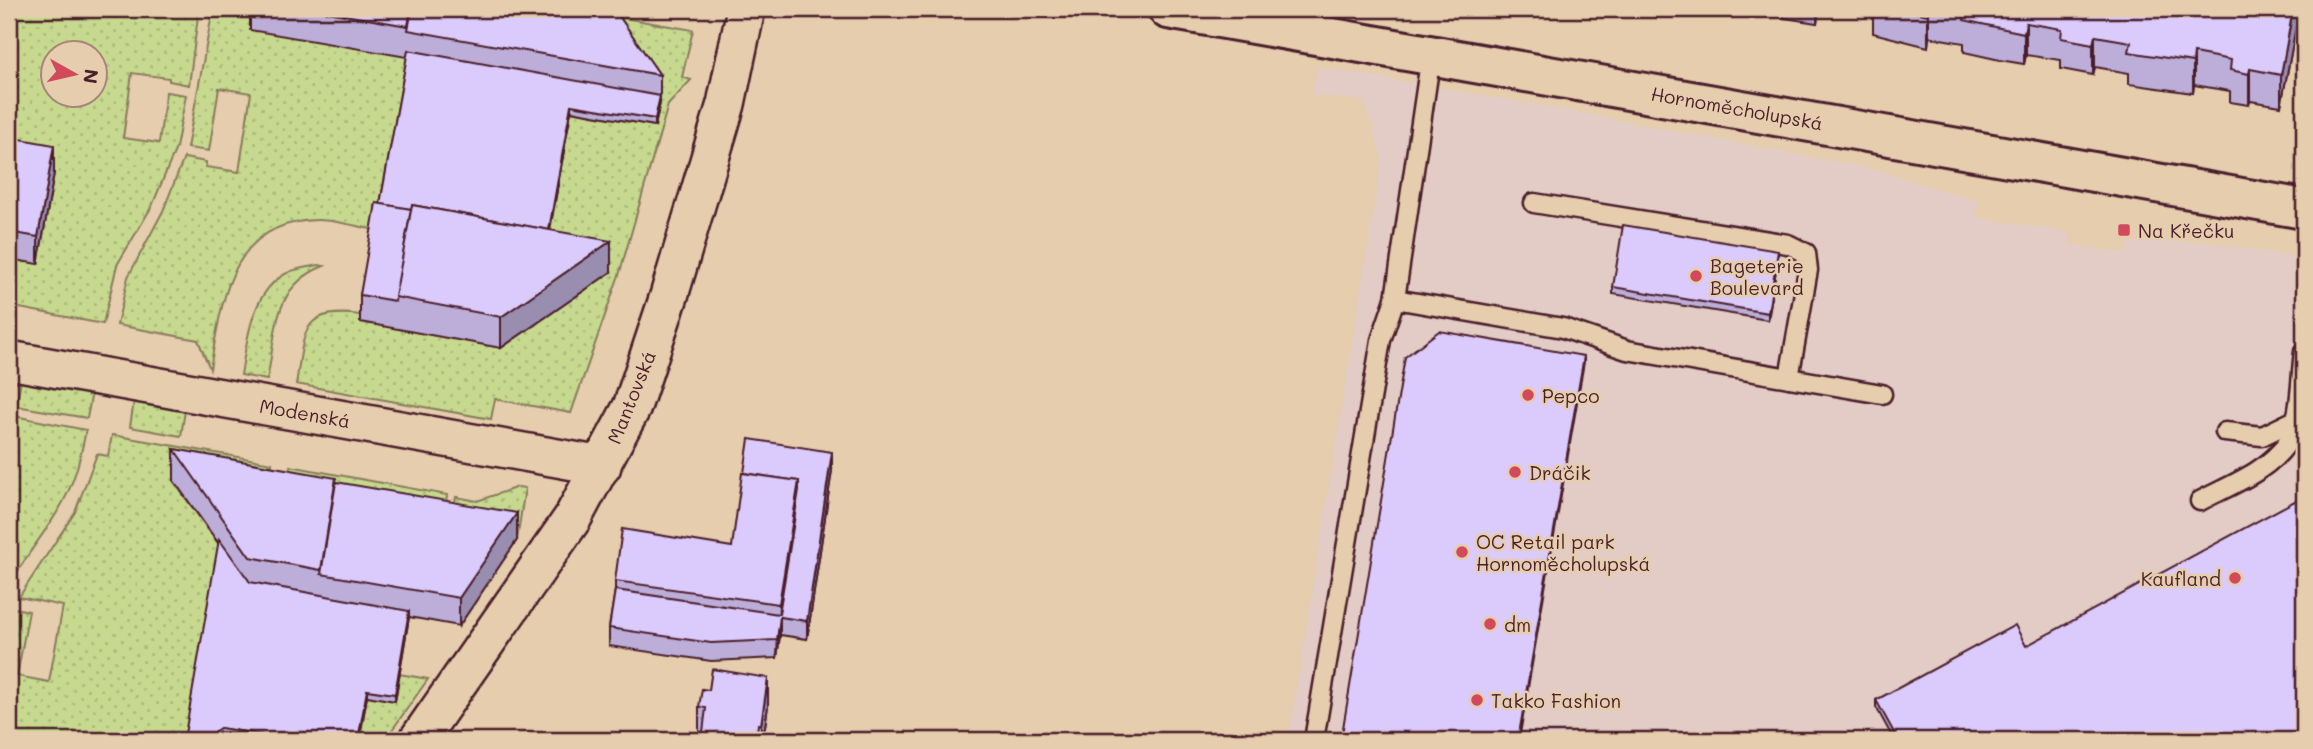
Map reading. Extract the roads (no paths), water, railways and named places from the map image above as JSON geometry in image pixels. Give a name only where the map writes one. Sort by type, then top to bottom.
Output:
[{"type":"street","name":"Mantovská","points":[[418,740],[572,519],[632,407],[669,296],[726,104],[746,9]]},
{"type":"street","name":"Hornoměcholupská","points":[[1168,9],[2304,209]]},
{"type":"street","name":"Modenská","points":[[9,360],[602,466]]},
{"type":"lane","points":[[1314,740],[1381,340],[1395,299],[1431,55]]},
{"type":"lane","points":[[1534,203],[1788,244],[1806,253],[1808,270],[1789,378]]},
{"type":"lane","points":[[1395,299],[1563,328],[1628,350],[1882,394]]},
{"type":"lane","points":[[2200,501],[2278,454],[2288,442],[2300,421],[2304,352]]},
{"type":"lane","points":[[2225,432],[2262,436],[2300,421]]},
{"type":"place","name":"Na Křečku","points":[[2124,230]]},
{"type":"place","name":"Bageterie Boulevard","points":[[1696,276]]},
{"type":"place","name":"Pepco","points":[[1528,395]]},
{"type":"place","name":"Dráčik","points":[[1515,472]]},
{"type":"place","name":"OC Retail park Hornoměcholupská","points":[[1462,552]]},
{"type":"place","name":"Kaufland","points":[[2235,578]]},
{"type":"place","name":"dm","points":[[1490,624]]},
{"type":"place","name":"Takko Fashion","points":[[1477,700]]}]
